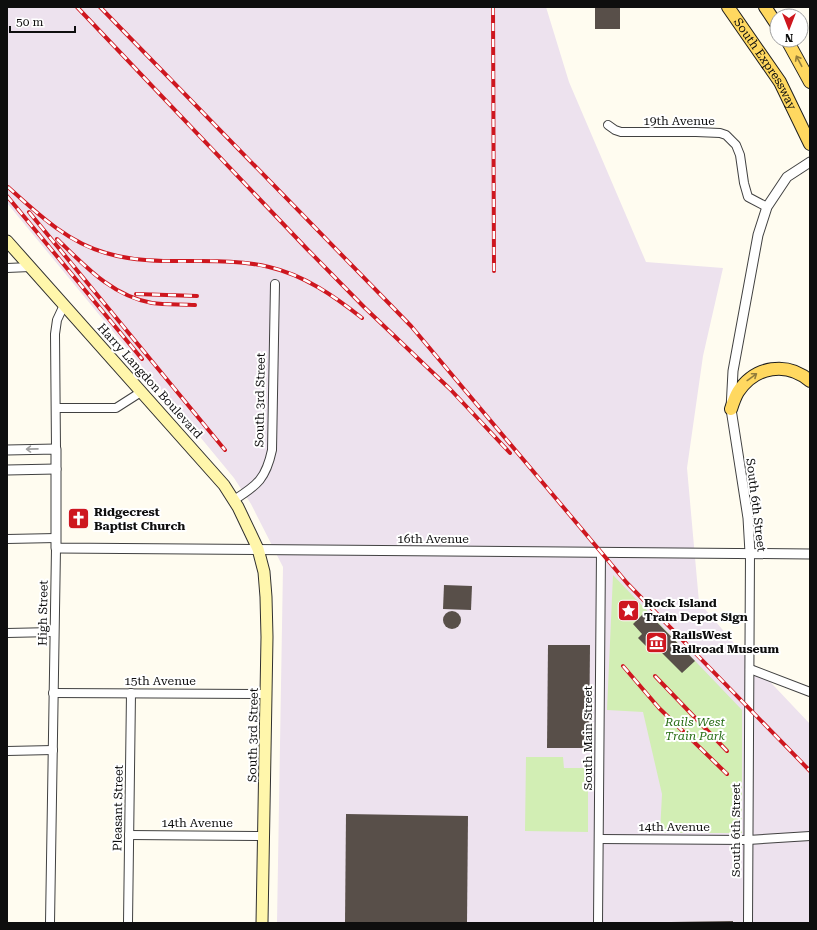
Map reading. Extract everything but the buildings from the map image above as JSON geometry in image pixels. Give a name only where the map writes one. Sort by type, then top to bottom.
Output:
[{"type":"main road","name":"South Expressway","points":[[728,7],[780,82],[810,144]]},
{"type":"main road","points":[[791,48],[810,82]]},
{"type":"main road","name":"Harry Langdon Boulevard","points":[[7,241],[202,459],[234,500],[258,549]]},
{"type":"main road","points":[[731,409],[738,393],[746,382],[764,370],[778,368],[788,369],[799,373],[810,381]]},
{"type":"main road","name":"South 3rd Street","points":[[258,549],[264,572],[266,597],[262,923]]},
{"type":"street","name":"19th Avenue","points":[[608,125],[621,132],[696,132],[720,133],[726,135],[736,145],[740,155],[746,192],[753,200],[767,206]]},
{"type":"street","name":"South 6th Street","points":[[748,923],[750,552],[748,518],[731,409],[732,383],[735,358],[758,235],[767,206],[787,177],[810,162]]},
{"type":"street","points":[[7,268],[30,267]]},
{"type":"street","name":"South 3rd Street","points":[[234,500],[251,490],[263,478],[272,450],[275,284]]},
{"type":"street","name":"High Street","points":[[50,923],[56,543],[55,334],[57,320],[64,305]]},
{"type":"street","points":[[56,408],[116,408],[141,392]]},
{"type":"street","points":[[7,450],[56,449]]},
{"type":"street","points":[[7,470],[56,469]]},
{"type":"street","name":"16th Avenue","points":[[7,538],[56,543],[258,549],[750,552],[810,554]]},
{"type":"street","name":"South Main Street","points":[[598,923],[601,552]]},
{"type":"street","points":[[7,632],[54,632]]},
{"type":"street","points":[[750,669],[810,692]]},
{"type":"street","name":"15th Avenue","points":[[53,693],[266,694]]},
{"type":"street","name":"Pleasant Street","points":[[128,923],[132,693]]},
{"type":"street","points":[[7,751],[53,750]]},
{"type":"street","name":"14th Avenue","points":[[129,835],[264,836]]},
{"type":"street","name":"14th Avenue","points":[[599,839],[748,840],[810,836]]},
{"type":"shaded area","points":[[7,7],[546,7],[569,82],[646,262],[723,268],[703,356],[687,468],[699,602],[739,649],[810,724],[810,923],[277,923],[283,567],[251,504],[234,478],[7,203]]},
{"type":"green space","name":"Rails West Train Park","points":[[613,575],[742,710],[742,833],[660,833],[662,794],[643,712],[607,710]]},
{"type":"green space","points":[[526,757],[563,757],[564,768],[588,768],[588,832],[525,831]]},
{"type":"railway","points":[[77,7],[307,249],[365,308],[450,389],[510,453]]},
{"type":"railway","points":[[100,7],[411,326],[627,583],[810,771]]},
{"type":"railway","points":[[493,7],[494,271]]},
{"type":"railway","points":[[8,187],[54,226],[78,242],[92,248],[126,258],[167,261],[249,263],[269,267],[294,275],[318,287],[362,318]]},
{"type":"railway","points":[[7,196],[142,359]]},
{"type":"railway","points":[[29,212],[225,450]]},
{"type":"railway","points":[[57,239],[89,269],[112,287],[124,294],[152,303],[195,305]]},
{"type":"railway","points":[[136,294],[197,296]]},
{"type":"railway","points":[[623,666],[659,708],[727,774]]},
{"type":"railway","points":[[655,676],[727,751]]},
{"type":"place","name":"Ridgecrest Baptist Church","points":[[78,519]]},
{"type":"place","name":"Rock Island Train Depot Sign","points":[[629,610]]},
{"type":"place","name":"RailsWest Railroad Museum","points":[[657,642]]}]
